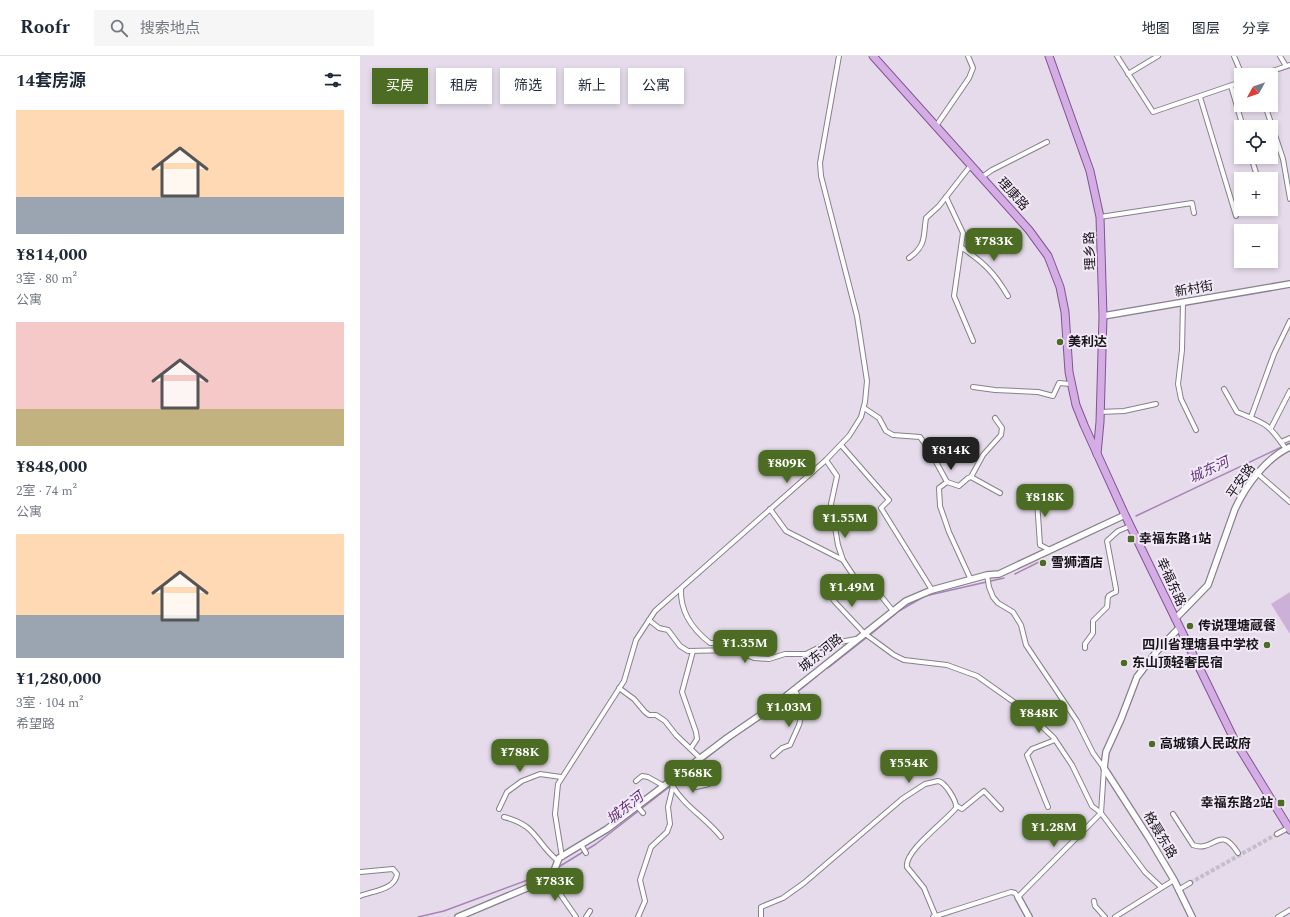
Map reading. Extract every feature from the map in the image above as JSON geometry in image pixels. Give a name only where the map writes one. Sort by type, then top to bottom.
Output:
[{"type":"main road","name":"理康路","points":[[873,56],[1037,240],[1054,270],[1065,312],[1068,365],[1071,384],[1076,405],[1084,425]]},
{"type":"main road","name":"理乡路","points":[[1049,56],[1090,170],[1100,217],[1103,316],[1100,422],[1097,454]]},
{"type":"main road","points":[[1084,425],[1096,426],[1100,422]]},
{"type":"main road","name":"幸福东路","points":[[1084,425],[1125,515],[1234,739],[1289,829]]},
{"type":"street","points":[[458,917],[552,876],[560,859],[555,814],[557,789],[561,777],[620,688],[627,672],[636,640],[655,611],[826,460],[853,431],[864,408],[867,381],[857,316],[821,176],[820,163],[839,56]]},
{"type":"street","points":[[936,126],[969,78],[973,68],[968,56]]},
{"type":"street","points":[[1117,56],[1153,112],[1234,85]]},
{"type":"street","points":[[1128,74],[1158,56]]},
{"type":"street","points":[[1234,56],[1239,68]]},
{"type":"street","points":[[1278,69],[1288,65],[1280,56]]},
{"type":"street","points":[[1231,86],[1241,120]]},
{"type":"street","points":[[1200,97],[1234,209]]},
{"type":"street","points":[[1267,112],[1283,160],[1290,199]]},
{"type":"street","points":[[982,177],[992,170],[1047,142]]},
{"type":"street","points":[[909,258],[916,252],[925,238],[926,218],[939,206],[971,165]]},
{"type":"street","points":[[946,197],[963,233],[961,256],[954,296],[974,341]]},
{"type":"street","points":[[1100,217],[1192,203],[1194,213]]},
{"type":"street","points":[[961,247],[992,270],[1008,296]]},
{"type":"street","name":"新村街","points":[[1103,316],[1290,284]]},
{"type":"street","points":[[1183,302],[1182,350],[1178,384],[1181,398],[1196,430]]},
{"type":"street","points":[[1251,417],[1274,354],[1290,321]]},
{"type":"street","points":[[973,387],[995,390],[1038,392],[1053,396],[1059,382],[1071,384]]},
{"type":"street","points":[[1224,389],[1237,412],[1251,417],[1271,428],[1285,446],[1290,438]]},
{"type":"street","points":[[1271,428],[1290,391]]},
{"type":"street","points":[[1100,412],[1124,411],[1156,404]]},
{"type":"street","points":[[864,408],[879,418],[886,431],[893,435],[920,437],[930,451],[947,482],[959,486],[971,477],[983,455],[1002,433],[1002,428],[995,418]]},
{"type":"street","points":[[841,445],[889,500],[881,508],[932,590]]},
{"type":"street","name":"平安路","points":[[1175,619],[1208,585],[1235,509],[1241,497],[1258,474],[1285,446]]},
{"type":"street","points":[[826,460],[837,476],[831,504],[838,545],[843,560],[858,581],[877,590],[893,610]]},
{"type":"street","points":[[1258,474],[1290,502]]},
{"type":"street","points":[[971,477],[1000,493]]},
{"type":"street","points":[[947,482],[939,488],[940,506],[958,554],[966,567],[971,580]]},
{"type":"street","points":[[1035,491],[1040,545],[1050,550]]},
{"type":"street","points":[[770,509],[786,532],[843,560]]},
{"type":"street","name":"城东河路","points":[[560,859],[584,849],[637,806],[664,786],[672,783],[687,772],[700,758],[794,689],[856,639],[866,634],[893,610],[915,596],[932,590],[999,574],[1125,515]]},
{"type":"street","points":[[1085,648],[1085,644],[1093,633],[1093,621],[1107,607],[1106,599],[1109,595],[1116,592],[1107,542],[1118,531],[1131,526]]},
{"type":"street","points":[[988,576],[988,583],[996,600],[1013,612],[1021,625],[1026,645],[1046,677],[1064,701],[1089,743],[1093,753],[1104,768]]},
{"type":"street","points":[[681,589],[681,603],[694,627],[710,643],[733,644],[734,650]]},
{"type":"street","points":[[828,592],[834,602],[866,634],[904,660],[947,665],[976,676],[1025,710],[1055,740],[1072,765],[1092,806],[1101,813],[1145,872],[1161,887]]},
{"type":"street","points":[[650,620],[659,628],[668,630],[680,646],[688,651],[734,650],[754,658],[769,659],[785,654],[806,654],[824,645],[856,639]]},
{"type":"street","points":[[1018,897],[1101,813],[1106,752],[1121,719],[1137,677],[1157,651],[1179,628]]},
{"type":"street","points":[[691,748],[697,739],[696,732],[682,692],[693,651]]},
{"type":"street","points":[[620,688],[634,699],[649,715],[656,715],[665,721],[676,735],[700,758]]},
{"type":"street","points":[[773,756],[782,748],[790,745],[799,725],[804,706],[794,689]]},
{"type":"street","points":[[1048,807],[1027,755],[1032,749],[1055,740]]},
{"type":"street","name":"格聂东路","points":[[1104,768],[1137,818],[1174,880],[1192,917]]},
{"type":"street","points":[[687,772],[696,787],[709,784]]},
{"type":"street","points":[[499,809],[507,792],[522,781],[540,774],[561,777]]},
{"type":"street","points":[[636,781],[642,776],[648,777],[664,786]]},
{"type":"street","points":[[761,917],[761,907],[774,903],[790,893],[880,816],[925,784],[934,781],[942,782],[957,806],[962,809],[984,791],[1001,809]]},
{"type":"street","points":[[672,783],[720,837]]},
{"type":"street","points":[[638,917],[645,901],[640,880],[651,847],[667,832],[670,824],[668,807],[672,783]]},
{"type":"street","points":[[637,806],[643,813]]},
{"type":"street","points":[[957,806],[925,838],[906,861],[907,867],[924,888],[935,917],[1011,892],[1015,893],[1018,897],[1029,917]]},
{"type":"street","points":[[1173,814],[1193,845],[1201,846],[1226,839],[1231,841],[1238,852]]},
{"type":"street","points":[[504,817],[526,826],[535,833],[543,846],[560,859]]},
{"type":"street","points":[[1277,834],[1289,829]]},
{"type":"street","points":[[360,872],[393,868],[397,874],[394,883],[389,886],[360,896]]},
{"type":"street","points":[[549,878],[576,917]]},
{"type":"street","points":[[1115,917],[1174,880]]},
{"type":"street","points":[[1178,890],[1190,883]]},
{"type":"street","points":[[1094,901],[1095,906],[1105,917]]},
{"type":"street","points":[[1278,917],[1290,910]]},
{"type":"street","points":[[586,917],[590,911]]},
{"type":"shaded area","points":[[1290,592],[1290,634],[1271,604]]},
{"type":"waterway","name":"城东河","points":[[1136,516],[1290,443]]},
{"type":"waterway","name":"城东河","points":[[1015,574],[1043,560]]},
{"type":"waterway","name":"城东河","points":[[870,635],[899,611],[925,596],[1004,578]]},
{"type":"waterway","name":"城东河","points":[[828,668],[866,638]]},
{"type":"waterway","name":"城东河","points":[[744,730],[785,702],[817,676]]},
{"type":"waterway","name":"城东河","points":[[557,868],[596,844],[732,738]]},
{"type":"waterway","name":"城东河","points":[[418,917],[444,911],[552,871]]},
{"type":"tunnel","points":[[1190,883],[1277,834]]},
{"type":"place","name":"美利达","points":[[1060,342]]},
{"type":"place","name":"幸福东路1站","points":[[1131,539]]},
{"type":"place","name":"雪狮酒店","points":[[1043,563]]},
{"type":"place","name":"传说理塘蔵餐","points":[[1190,626]]},
{"type":"place","name":"四川省理塘县中学校","points":[[1267,645]]},
{"type":"place","name":"东山顶轻奢民宿","points":[[1124,663]]},
{"type":"place","name":"高城镇人民政府","points":[[1152,744]]},
{"type":"place","name":"幸福东路2站","points":[[1281,803]]}]
